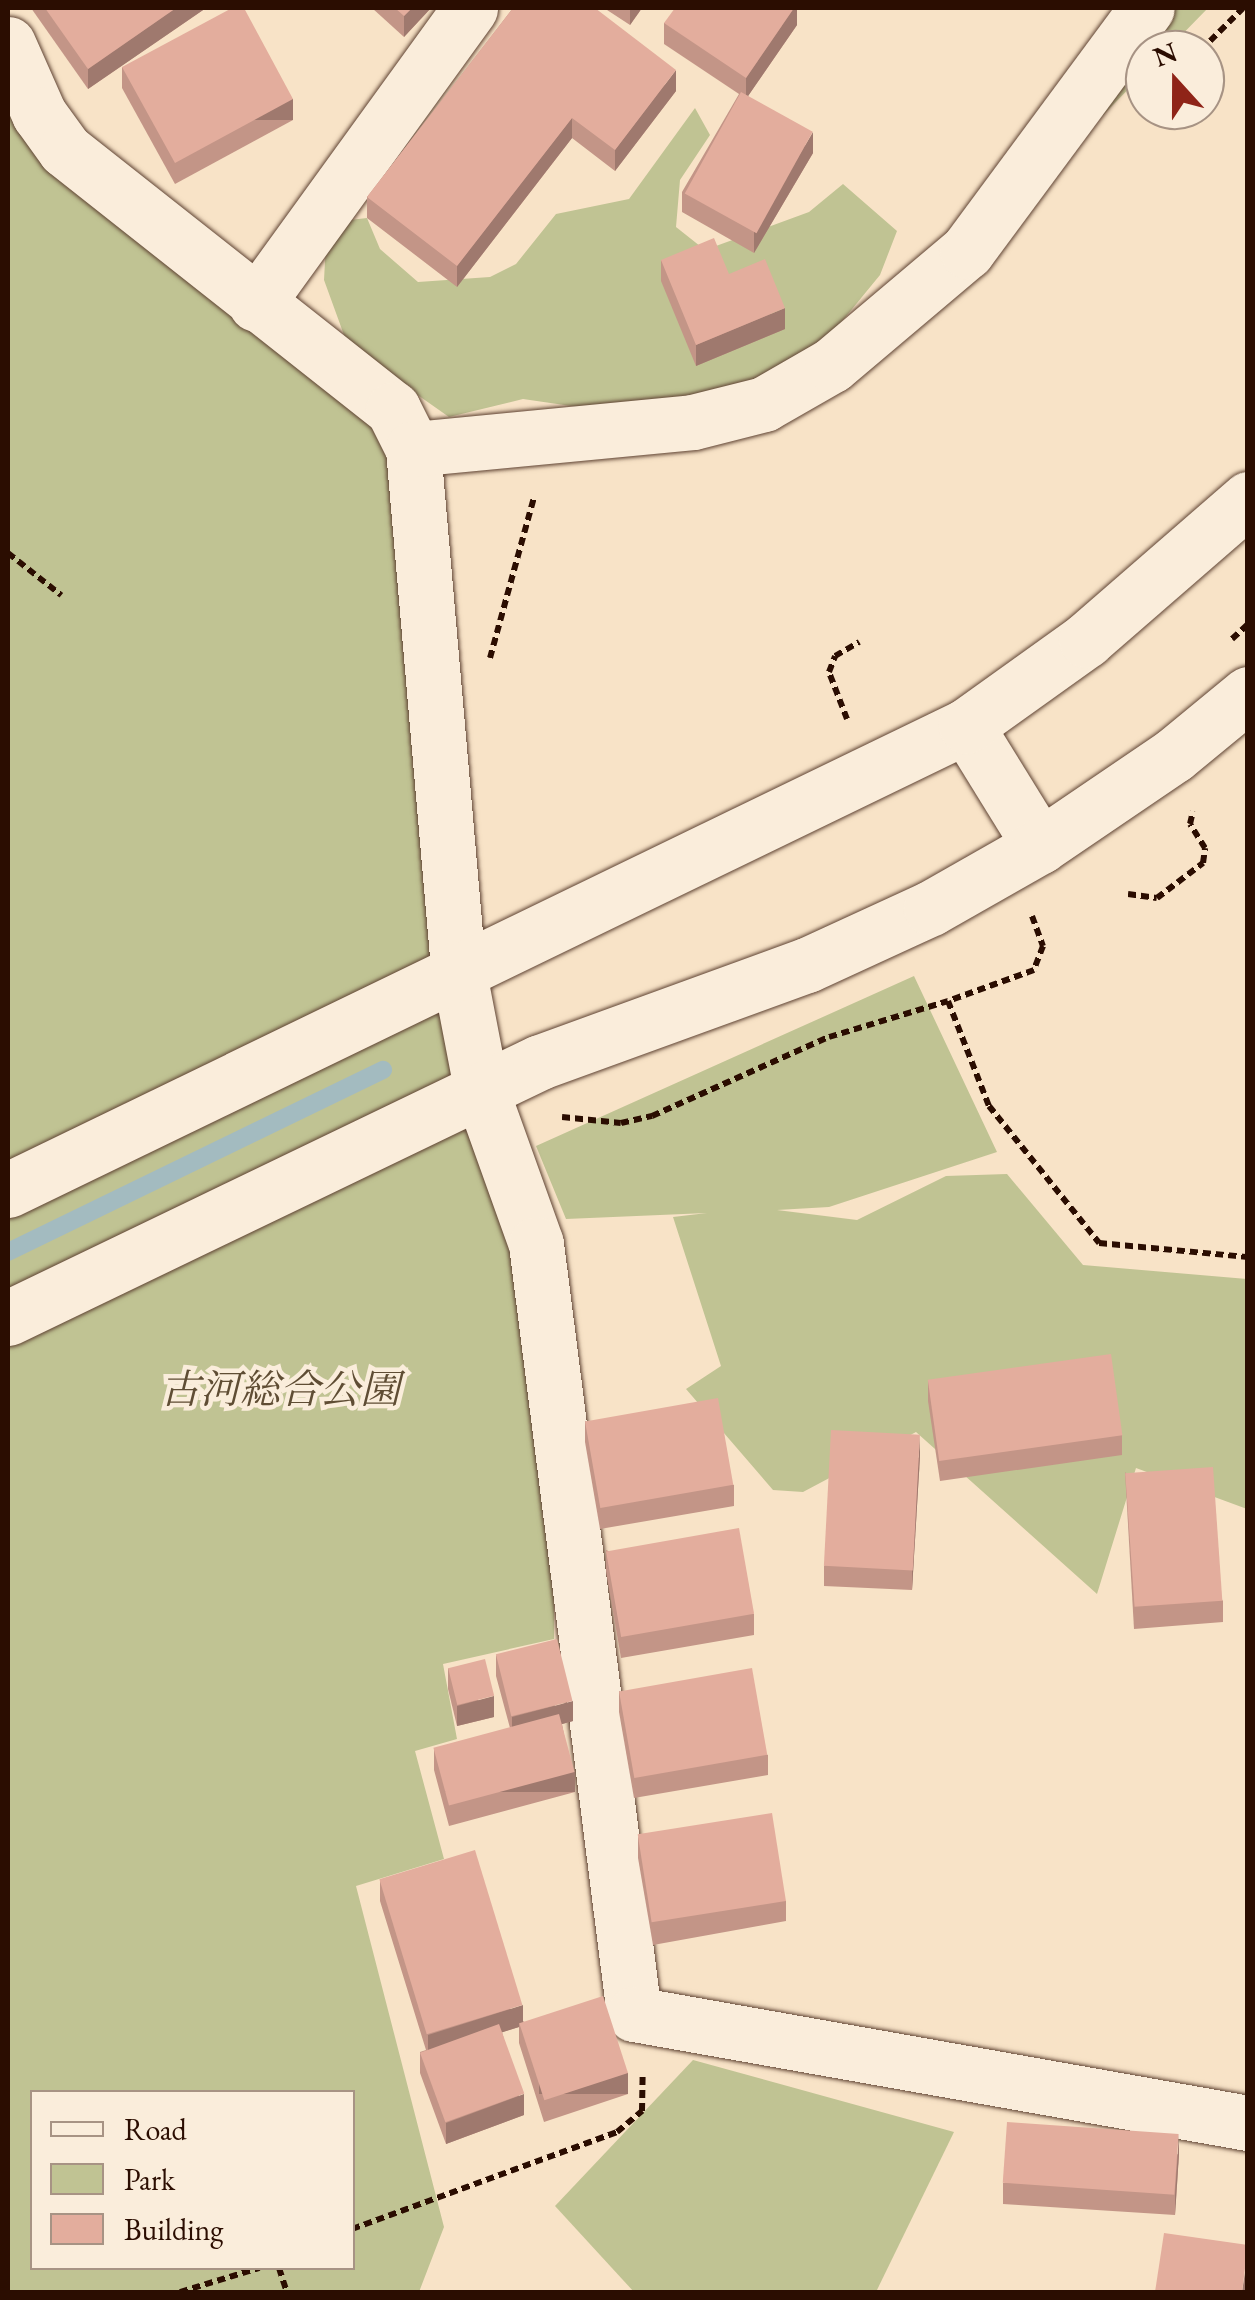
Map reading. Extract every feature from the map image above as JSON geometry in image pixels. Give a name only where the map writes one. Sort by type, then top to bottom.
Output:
[{"type":"street","points":[[256,304],[470,8]]},
{"type":"street","points":[[413,448],[693,422],[764,404],[832,365],[967,251],[1146,8]]},
{"type":"street","points":[[8,44],[39,114],[65,150],[393,409],[413,448],[458,968],[482,1093],[536,1244],[634,2014],[1248,2122]]},
{"type":"street","points":[[8,1190],[387,1010],[458,968],[718,852],[966,726],[1086,640],[1248,499]]},
{"type":"street","points":[[8,1318],[540,1062],[806,965],[931,908],[1040,846],[1174,755],[1248,694]]},
{"type":"street","points":[[966,726],[1040,846]]},
{"type":"path","points":[[1220,30],[1243,8]]},
{"type":"path","points":[[488,666],[534,497]]},
{"type":"path","points":[[8,553],[61,595]]},
{"type":"path","points":[[842,728],[849,715],[829,672],[834,656],[859,642]]},
{"type":"path","points":[[1128,894],[1157,898],[1204,863],[1205,848],[1190,824],[1192,812],[1206,802]]},
{"type":"path","points":[[552,1114],[621,1123],[652,1116],[828,1037],[1034,970],[1043,958],[1024,897]]},
{"type":"path","points":[[948,1001],[989,1106],[1099,1243],[1248,1257]]},
{"type":"path","points":[[355,2227],[616,2132],[642,2111],[645,2084],[634,2014]]},
{"type":"path","points":[[180,2292],[252,2270]]},
{"type":"green space","points":[[1171,8],[1208,8],[1187,30],[1156,30]]},
{"type":"green space","name":"古河総合公園","points":[[8,44],[39,114],[393,409],[450,884],[554,1362],[554,1639],[443,1664],[457,1739],[415,1751],[444,1859],[356,1886],[444,2227],[419,2292],[8,2292]]},
{"type":"green space","points":[[1125,73],[1125,93],[1076,143]]},
{"type":"green space","points":[[695,108],[710,135],[680,180],[676,227],[705,250],[809,212],[843,184],[897,231],[880,275],[834,331],[764,377],[658,403],[578,407],[523,399],[449,417],[348,346],[324,280],[326,243],[341,221],[367,218],[380,249],[418,282],[490,277],[516,264],[556,214],[629,199]]},
{"type":"green space","points":[[914,976],[997,1152],[829,1207],[777,1210],[857,1220],[946,1176],[1007,1174],[1083,1265],[1247,1279],[1247,1509],[1136,1468],[1097,1594],[916,1432],[803,1492],[773,1490],[686,1389],[721,1366],[673,1217],[707,1213],[566,1219],[536,1146]]},
{"type":"green space","points":[[693,2060],[954,2132],[876,2292],[634,2292],[555,2206]]},
{"type":"building","points":[[45,8],[176,8],[88,69]]},
{"type":"building","points":[[232,8],[244,8],[293,99],[175,163],[122,67]]},
{"type":"building","points":[[395,8],[412,8],[404,16]]},
{"type":"building","points":[[513,8],[595,8],[676,70],[615,150],[572,118],[457,266],[367,197]]},
{"type":"building","points":[[675,8],[794,8],[746,78],[664,23]]},
{"type":"building","points":[[741,92],[813,132],[756,233],[685,193]]},
{"type":"building","points":[[714,238],[729,274],[765,259],[785,308],[696,345],[661,260]]},
{"type":"building","points":[[1111,1354],[1122,1435],[939,1461],[928,1380]]},
{"type":"building","points":[[718,1398],[733,1485],[600,1508],[585,1421]]},
{"type":"building","points":[[831,1430],[920,1435],[913,1570],[824,1566]]},
{"type":"building","points":[[1213,1467],[1222,1601],[1135,1607],[1125,1473]]},
{"type":"building","points":[[739,1528],[754,1614],[621,1637],[606,1551]]},
{"type":"building","points":[[557,1639],[572,1701],[511,1716],[496,1654]]},
{"type":"building","points":[[485,1659],[494,1696],[457,1705],[448,1668]]},
{"type":"building","points":[[752,1668],[767,1755],[634,1778],[619,1691]]},
{"type":"building","points":[[559,1714],[575,1772],[449,1806],[433,1748]]},
{"type":"building","points":[[772,1813],[786,1901],[652,1922],[638,1834]]},
{"type":"building","points":[[475,1850],[522,2005],[427,2034],[379,1879]]},
{"type":"building","points":[[603,1996],[628,2073],[544,2100],[519,2023]]},
{"type":"building","points":[[499,2024],[524,2094],[445,2122],[420,2053]]},
{"type":"building","points":[[1007,2122],[1179,2134],[1174,2195],[1003,2183]]},
{"type":"building","points":[[1164,2233],[1248,2245],[1242,2292],[1155,2292]]},
{"type":"waterway","points":[[8,1252],[383,1070]]}]
